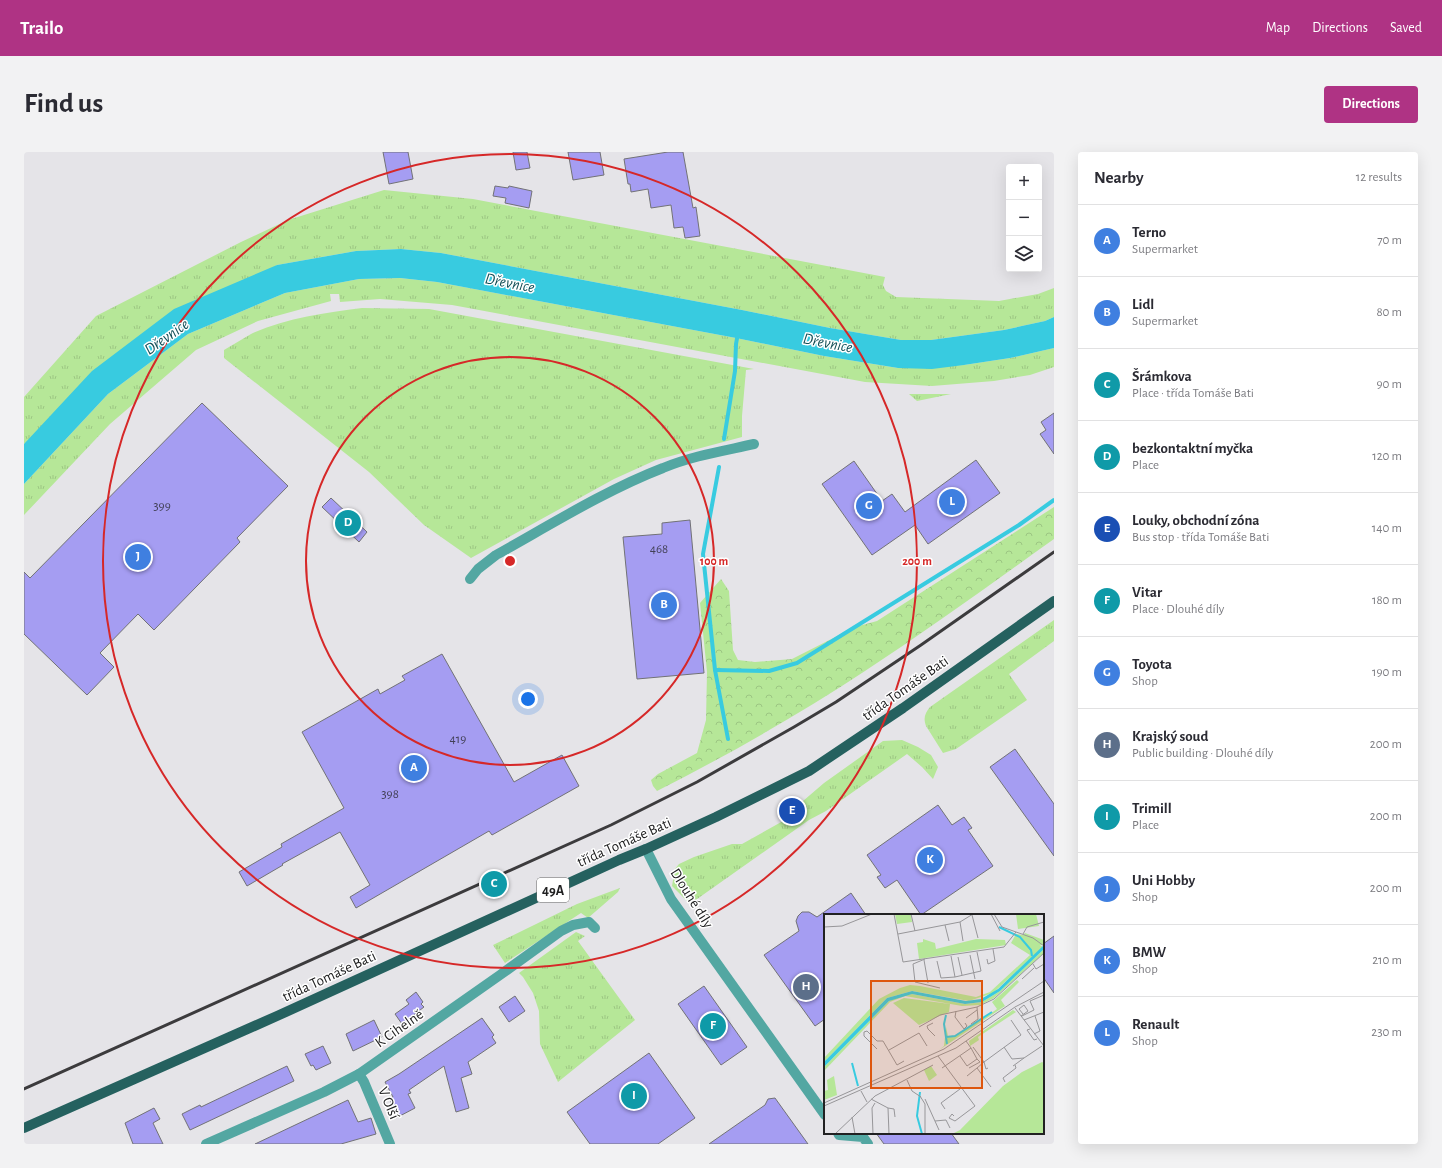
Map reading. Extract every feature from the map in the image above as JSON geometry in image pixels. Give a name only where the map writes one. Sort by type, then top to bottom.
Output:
[{"type":"main road","name":"třída Tomáše Bati","points":[[24,1128],[277,1016],[612,863],[646,849],[716,817],[809,771],[903,708],[1054,601]]},
{"type":"street","points":[[470,579],[478,569],[496,555],[620,487],[685,460],[754,444]]},
{"type":"street","name":"Dlouhé díly","points":[[646,849],[671,899],[824,1114]]},
{"type":"street","name":"K Cihelně","points":[[206,1144],[324,1092],[359,1074],[500,976],[561,931],[573,925],[589,922],[595,928]]},
{"type":"street","name":"V Olší","points":[[359,1074],[364,1082],[390,1144]]},
{"type":"street","points":[[838,1134],[863,1138],[868,1144]]},
{"type":"green space","points":[[384,190],[473,199],[885,277],[883,285],[886,291],[896,297],[999,301],[1038,294],[1054,288],[1054,317],[1045,321],[1004,330],[931,340],[901,340],[830,328],[441,253],[401,249],[356,251],[277,265],[24,444],[24,397],[96,316],[241,242],[288,220]]},
{"type":"green space","points":[[400,278],[437,282],[824,356],[898,368],[964,365],[1010,358],[1054,348],[1054,367],[1030,375],[994,381],[932,386],[865,382],[452,305],[380,299],[340,302],[339,294],[330,294],[331,301],[258,321],[196,350],[110,424],[24,515],[24,484],[108,394],[188,334],[285,293],[359,279]]},
{"type":"green space","points":[[362,308],[429,309],[754,369],[746,370],[742,416],[742,437],[656,460],[614,479],[471,558],[424,525],[369,472],[224,358],[224,350],[264,328],[305,317]]},
{"type":"green space","points":[[909,394],[951,394],[917,401]]},
{"type":"green space","points":[[1054,507],[1054,539],[936,623],[840,687],[762,734],[657,791],[653,786],[651,780],[658,774],[697,753],[706,720],[707,672],[700,603],[721,579],[729,591],[733,650],[738,660],[755,662],[792,659],[855,627],[877,621]]},
{"type":"green space","points":[[1054,620],[1054,641],[1009,674],[1027,700],[956,749],[943,753],[925,723],[925,716],[930,707]]},
{"type":"green space","points":[[902,740],[931,755],[938,767],[933,779],[907,754],[826,811],[809,820],[690,904],[672,886],[675,869],[679,864],[694,857],[732,844],[742,844],[801,811],[803,801],[824,783],[883,741]]},
{"type":"green space","points":[[620,888],[618,892],[588,918],[581,913],[505,963],[493,945],[577,904]]},
{"type":"green space","points":[[576,932],[585,936],[578,941],[635,1020],[558,1082],[540,1044],[539,1011],[533,993],[519,973]]},
{"type":"water","name":"Dřevnice","points":[[401,249],[441,253],[830,328],[901,340],[931,340],[1004,330],[1045,321],[1054,317],[1054,348],[1010,358],[964,365],[932,369],[898,368],[824,356],[437,282],[400,278],[359,279],[285,293],[188,334],[108,394],[24,484],[24,444],[92,371],[174,309],[277,265],[356,251]]},
{"type":"building","points":[[383,152],[408,152],[413,179],[389,184]]},
{"type":"building","points":[[513,152],[527,152],[530,168],[516,170]]},
{"type":"building","points":[[568,152],[600,152],[604,175],[573,180]]},
{"type":"building","points":[[668,152],[683,152],[693,208],[696,207],[700,236],[685,238],[683,227],[674,228],[671,205],[651,208],[648,189],[631,192],[630,184],[628,184],[624,159]]},
{"type":"building","points":[[495,186],[508,188],[509,186],[532,191],[529,208],[505,203],[506,198],[493,196]]},
{"type":"building","points":[[202,403],[288,486],[237,538],[240,542],[154,630],[138,614],[100,653],[114,667],[87,695],[24,634],[24,572],[30,578]]},
{"type":"building","points":[[1054,413],[1054,454],[1040,434],[1046,430],[1041,422]]},
{"type":"building","points":[[976,460],[1000,493],[928,544],[915,525],[872,555],[822,484],[854,461],[882,501],[892,494],[905,512]]},
{"type":"building","points":[[331,498],[367,532],[359,542],[322,507]]},
{"type":"building","points":[[690,520],[704,673],[637,679],[623,537],[662,534],[662,523]]},
{"type":"building","points":[[442,654],[514,782],[562,755],[579,786],[492,835],[489,831],[356,908],[350,897],[370,885],[340,832],[282,864],[283,865],[247,886],[239,872],[282,847],[281,844],[344,808],[302,732],[378,689],[380,694],[405,680],[402,676]]},
{"type":"building","points":[[1015,749],[1054,804],[1054,856],[990,767]]},
{"type":"building","points":[[938,805],[952,825],[964,817],[972,828],[968,830],[993,866],[920,914],[897,880],[885,888],[877,877],[881,875],[867,855]]},
{"type":"building","points":[[851,893],[865,914],[824,914],[824,1020],[815,1026],[764,955],[799,931],[796,921],[802,912],[809,912],[817,917]]},
{"type":"building","points":[[1054,936],[1054,993],[1044,978],[1044,943]]},
{"type":"building","points":[[704,986],[747,1047],[721,1065],[678,1004]]},
{"type":"building","points":[[416,992],[423,1002],[421,1004],[424,1007],[402,1024],[395,1014],[409,1004],[406,1000]]},
{"type":"building","points":[[515,996],[525,1011],[509,1022],[499,1007]]},
{"type":"building","points":[[482,1018],[494,1035],[492,1037],[496,1043],[468,1062],[472,1074],[461,1078],[469,1108],[456,1112],[444,1066],[409,1090],[411,1093],[408,1094],[415,1108],[396,1118],[390,1099],[393,1097],[385,1082]]},
{"type":"building","points":[[374,1020],[382,1037],[353,1051],[346,1034]]},
{"type":"building","points":[[323,1046],[331,1063],[316,1070],[313,1065],[311,1066],[305,1054]]},
{"type":"building","points":[[649,1053],[695,1118],[658,1144],[590,1144],[567,1112]]},
{"type":"building","points":[[287,1066],[294,1081],[190,1130],[182,1114],[200,1105],[201,1107]]},
{"type":"building","points":[[775,1098],[808,1144],[709,1144],[765,1105],[768,1099]]},
{"type":"building","points":[[348,1100],[358,1122],[371,1118],[376,1134],[341,1144],[255,1144]]},
{"type":"building","points":[[154,1108],[160,1119],[153,1123],[163,1144],[133,1144],[125,1123]]},
{"type":"building","points":[[877,1134],[952,1134],[959,1144],[884,1144]]},
{"type":"waterway","points":[[724,439],[735,371],[738,333]]},
{"type":"waterway","points":[[719,467],[703,554],[715,670],[728,739]]},
{"type":"waterway","points":[[715,670],[769,671],[797,663],[1019,525],[1054,500]]},
{"type":"railway","points":[[24,1089],[611,825],[697,782],[836,702],[921,645],[1054,552]]},
{"type":"place","name":"Renault","points":[[952,502]]},
{"type":"place","name":"Toyota","points":[[869,506]]},
{"type":"place","name":"bezkontaktní myčka","points":[[348,523]]},
{"type":"place","name":"Uni Hobby","points":[[138,557]]},
{"type":"place","name":"Lidl","points":[[664,605]]},
{"type":"place","name":"Terno","points":[[414,768]]},
{"type":"place","name":"Louky, obchodní zóna","points":[[792,811]]},
{"type":"place","name":"BMW","points":[[930,860]]},
{"type":"place","name":"Šrámkova","points":[[494,884]]},
{"type":"place","name":"Krajský soud","points":[[806,987]]},
{"type":"place","name":"Vitar","points":[[713,1026]]},
{"type":"place","name":"Trimill","points":[[634,1096]]}]
